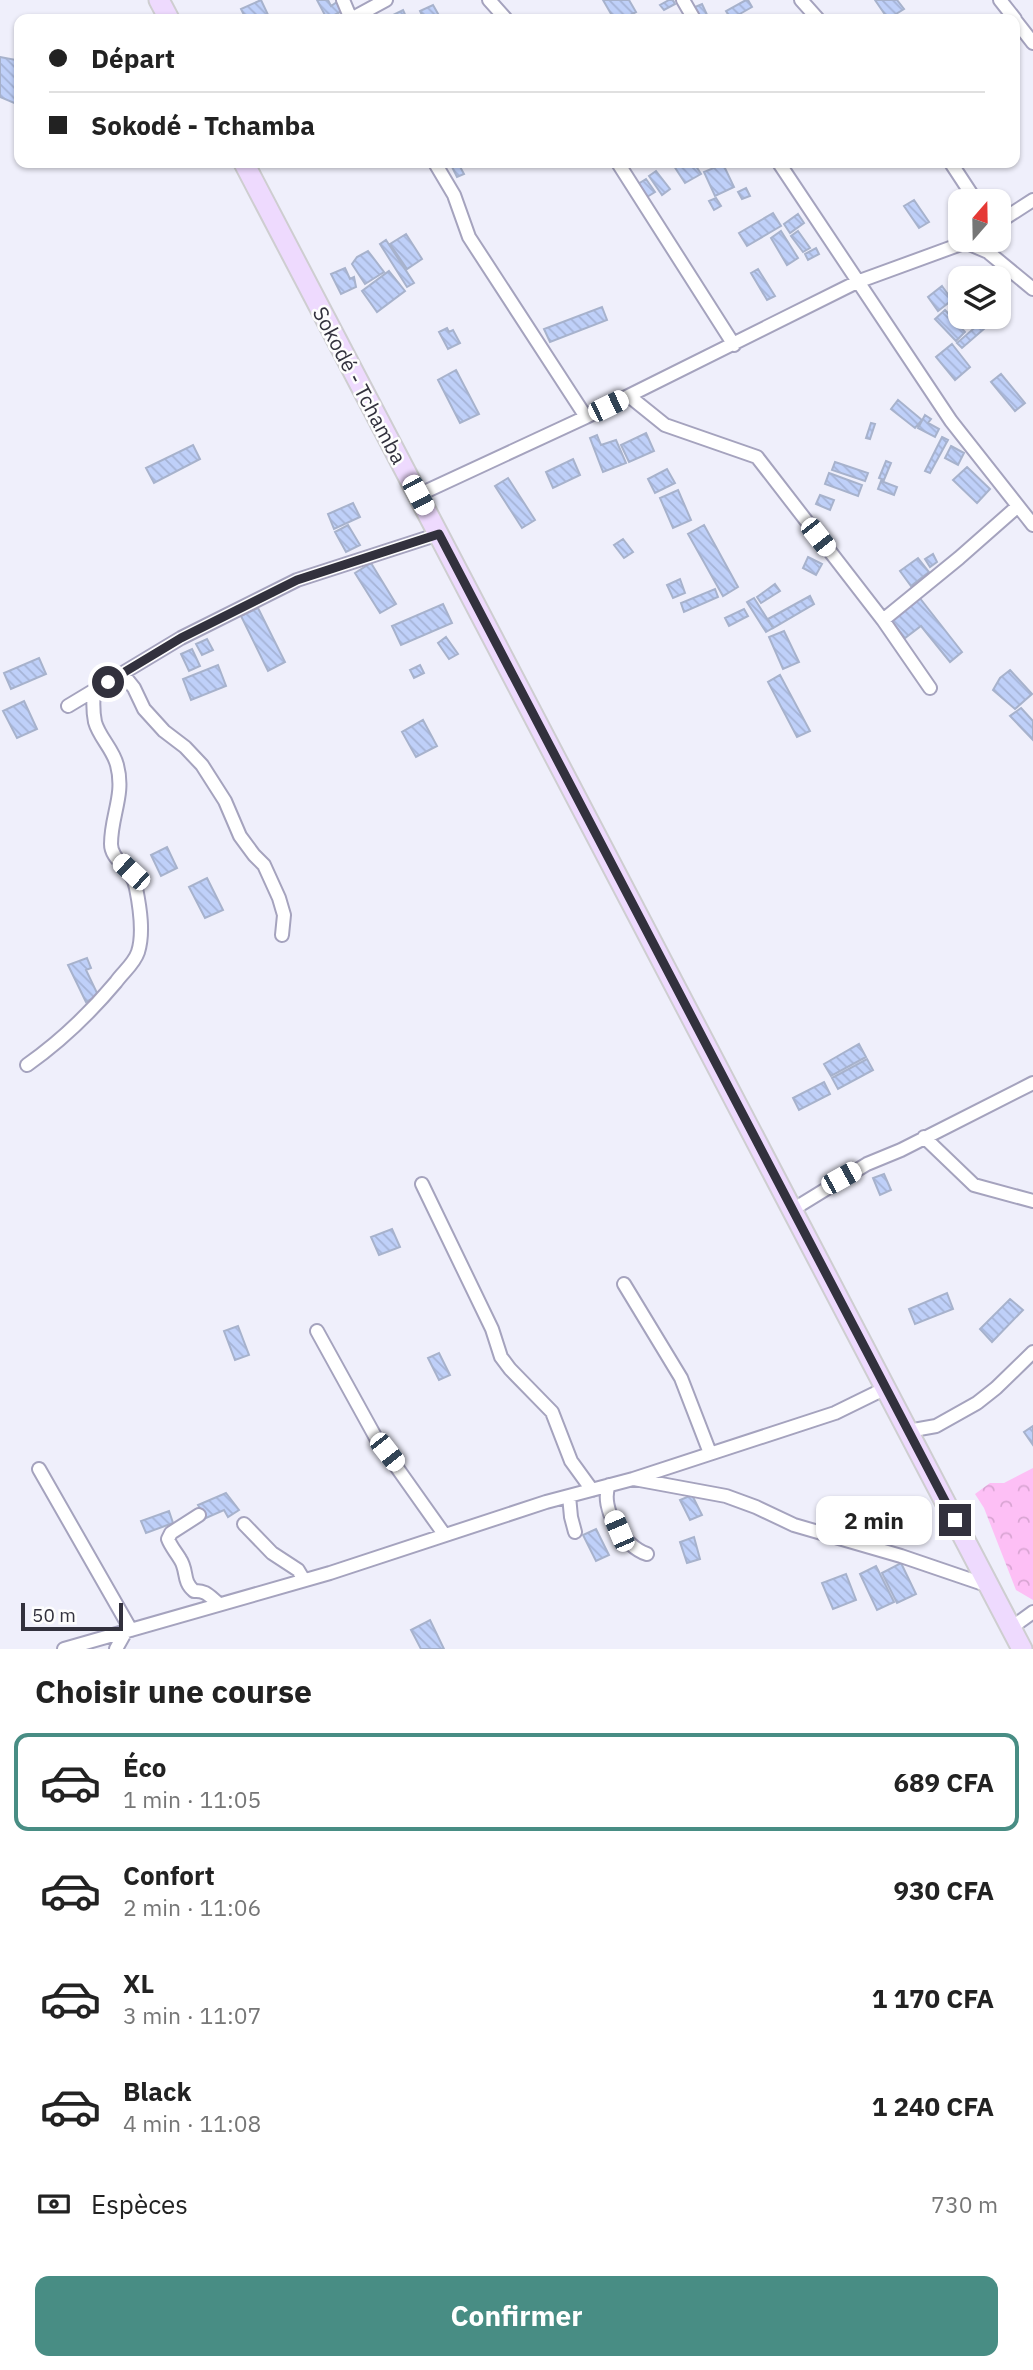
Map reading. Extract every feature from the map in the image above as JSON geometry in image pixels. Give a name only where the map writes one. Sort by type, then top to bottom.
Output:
[{"type":"main road","name":"Sokodé - Tchamba","points":[[247,168],[1022,1649]]},
{"type":"street","points":[[360,14],[386,0]]},
{"type":"street","points":[[489,0],[502,14]]},
{"type":"street","points":[[801,0],[814,14]]},
{"type":"street","points":[[1020,26],[1033,43]]},
{"type":"street","points":[[438,168],[454,195],[470,237],[586,417]]},
{"type":"street","points":[[621,168],[734,345]]},
{"type":"street","points":[[782,168],[951,421],[1033,525]]},
{"type":"street","points":[[954,168],[968,189]]},
{"type":"street","points":[[1012,214],[1033,200]]},
{"type":"street","points":[[418,495],[586,417],[857,282],[948,249]]},
{"type":"street","points":[[988,252],[1033,289]]},
{"type":"street","points":[[629,396],[665,425],[757,457],[883,620],[930,688]]},
{"type":"street","points":[[883,620],[960,558],[1018,506]]},
{"type":"street","points":[[68,706],[181,638],[297,580],[439,534]]},
{"type":"street","points":[[122,673],[134,688],[144,709],[164,731],[185,747],[225,800],[240,836],[264,864],[279,898],[284,915],[282,935]]},
{"type":"street","points":[[27,1065],[48,1050],[102,1001],[138,954],[141,937],[136,885],[131,872],[118,860],[111,845],[120,796],[120,778],[117,762],[95,722],[94,691]]},
{"type":"street","points":[[792,1210],[858,1169],[1033,1083]]},
{"type":"street","points":[[924,1137],[974,1185],[1033,1201]]},
{"type":"street","points":[[422,1184],[492,1329],[501,1357],[552,1412],[571,1461],[592,1490]]},
{"type":"street","points":[[624,1284],[681,1378],[710,1453]]},
{"type":"street","points":[[317,1331],[376,1438],[444,1534]]},
{"type":"street","points":[[908,1432],[936,1426],[977,1403],[1033,1352]]},
{"type":"street","points":[[64,1649],[304,1580],[444,1534],[634,1479],[835,1413],[886,1388]]},
{"type":"street","points":[[39,1469],[129,1630]]},
{"type":"street","points":[[634,1479],[726,1496],[794,1525],[901,1556],[989,1586]]},
{"type":"street","points":[[609,1485],[605,1494],[619,1531],[632,1547],[647,1554]]},
{"type":"street","points":[[569,1496],[575,1532]]},
{"type":"street","points":[[199,1515],[171,1533],[168,1539],[181,1559],[189,1587],[194,1591],[208,1593],[219,1604]]},
{"type":"street","points":[[244,1524],[272,1553],[298,1570],[304,1580]]},
{"type":"street","points":[[1011,1628],[1033,1612]]},
{"type":"street","points":[[116,1649],[129,1630]]},
{"type":"green space","points":[[1033,1468],[1033,1600],[1016,1590],[984,1508],[975,1494],[990,1483],[1004,1483]]},
{"type":"building","points":[[261,0],[268,14],[244,14],[241,9]]},
{"type":"building","points":[[317,0],[328,0],[331,6],[337,2],[342,11],[336,14],[324,14]]},
{"type":"building","points":[[603,0],[629,0],[636,12],[632,14],[611,14]]},
{"type":"building","points":[[673,0],[675,4],[664,10],[660,5]]},
{"type":"building","points":[[746,0],[752,7],[740,14],[728,14],[726,11]]},
{"type":"building","points":[[875,0],[897,0],[904,9],[896,14],[885,14]]},
{"type":"building","points":[[702,4],[707,14],[698,14],[695,7]]},
{"type":"building","points":[[433,5],[438,14],[422,14],[420,11]]},
{"type":"building","points":[[0,57],[14,60],[14,103],[0,97]]},
{"type":"building","points":[[452,168],[461,168],[464,174],[457,177]]},
{"type":"building","points":[[675,168],[697,168],[701,174],[685,183]]},
{"type":"building","points":[[714,168],[725,168],[734,187],[715,196],[704,172]]},
{"type":"building","points":[[656,171],[670,189],[662,195],[649,176]]},
{"type":"building","points":[[646,179],[655,192],[647,197],[638,184]]},
{"type":"building","points":[[746,188],[750,196],[742,199],[738,192]]},
{"type":"building","points":[[716,198],[721,206],[714,210],[709,201]]},
{"type":"building","points":[[914,200],[929,222],[919,228],[904,206]]},
{"type":"building","points":[[773,213],[781,226],[747,246],[739,233]]},
{"type":"building","points":[[798,214],[804,223],[790,233],[784,224]]},
{"type":"building","points":[[781,231],[798,258],[787,265],[771,238]]},
{"type":"building","points":[[798,231],[810,248],[803,252],[791,236]]},
{"type":"building","points":[[406,234],[422,259],[407,269],[390,244]]},
{"type":"building","points":[[386,240],[414,283],[407,287],[380,244]]},
{"type":"building","points":[[816,248],[819,254],[808,260],[805,254]]},
{"type":"building","points":[[368,251],[384,272],[365,284],[352,264],[357,257]]},
{"type":"building","points":[[345,268],[350,279],[354,277],[356,287],[341,294],[331,274]]},
{"type":"building","points":[[758,269],[775,296],[767,300],[751,273]]},
{"type":"building","points":[[389,271],[405,291],[377,312],[362,291]]},
{"type":"building","points":[[942,286],[948,294],[948,303],[938,311],[928,297]]},
{"type":"building","points":[[602,307],[607,320],[550,342],[544,329]]},
{"type":"building","points":[[945,310],[948,313],[948,329],[962,329],[965,332],[956,341],[935,319]]},
{"type":"building","points":[[447,328],[449,332],[453,330],[460,343],[448,349],[439,332]]},
{"type":"building","points":[[973,329],[984,329],[962,348],[957,343]]},
{"type":"building","points":[[952,344],[970,367],[955,380],[936,357]]},
{"type":"building","points":[[456,370],[479,414],[460,423],[438,380]]},
{"type":"building","points":[[1001,374],[1025,403],[1015,411],[991,382]]},
{"type":"building","points":[[898,400],[922,420],[915,428],[891,409]]},
{"type":"building","points":[[925,415],[931,419],[928,423],[939,429],[935,437],[918,428]]},
{"type":"building","points":[[871,423],[875,424],[870,439],[866,438]]},
{"type":"building","points":[[646,433],[654,451],[629,462],[621,445]]},
{"type":"building","points":[[597,435],[601,445],[616,440],[626,463],[603,472],[590,438]]},
{"type":"building","points":[[942,437],[948,440],[930,473],[925,471]]},
{"type":"building","points":[[193,445],[200,459],[154,483],[146,468]]},
{"type":"building","points":[[951,446],[964,453],[958,465],[945,458]]},
{"type":"building","points":[[573,459],[580,475],[553,488],[546,472]]},
{"type":"building","points":[[886,461],[891,463],[884,480],[879,478]]},
{"type":"building","points":[[835,462],[868,473],[865,481],[832,470]]},
{"type":"building","points":[[967,467],[990,489],[977,503],[953,480]]},
{"type":"building","points":[[667,469],[675,483],[655,493],[648,479]]},
{"type":"building","points":[[829,473],[862,485],[858,496],[825,484]]},
{"type":"building","points":[[508,478],[535,520],[522,528],[495,486]]},
{"type":"building","points":[[881,481],[897,487],[894,495],[878,489]]},
{"type":"building","points":[[678,490],[691,520],[673,528],[660,498]]},
{"type":"building","points":[[820,495],[834,500],[830,510],[816,504]]},
{"type":"building","points":[[353,503],[360,517],[334,529],[328,514]]},
{"type":"building","points":[[348,525],[360,545],[346,552],[335,532]]},
{"type":"building","points":[[704,525],[738,587],[723,596],[688,534]]},
{"type":"building","points":[[623,539],[633,552],[624,558],[614,545]]},
{"type":"building","points":[[933,554],[937,562],[930,567],[925,559]]},
{"type":"building","points":[[808,557],[822,564],[816,575],[803,568]]},
{"type":"building","points":[[918,558],[929,572],[911,586],[900,571]]},
{"type":"building","points":[[371,563],[396,604],[380,613],[355,573]]},
{"type":"building","points":[[680,579],[685,593],[673,598],[667,585]]},
{"type":"building","points":[[775,584],[780,591],[761,603],[757,597]]},
{"type":"building","points":[[715,589],[718,597],[684,612],[681,603]]},
{"type":"building","points":[[810,596],[814,604],[773,628],[768,619]]},
{"type":"building","points":[[919,597],[962,652],[950,662],[921,626],[905,638],[890,619]]},
{"type":"building","points":[[754,598],[773,628],[766,632],[747,602]]},
{"type":"building","points":[[443,604],[452,623],[401,645],[392,626]]},
{"type":"building","points":[[258,608],[285,662],[268,671],[241,616]]},
{"type":"building","points":[[744,609],[748,616],[729,626],[725,618]]},
{"type":"building","points":[[784,631],[799,662],[783,669],[769,637]]},
{"type":"building","points":[[446,637],[458,654],[449,659],[438,643]]},
{"type":"building","points":[[207,639],[213,650],[202,655],[196,644]]},
{"type":"building","points":[[192,649],[200,666],[189,671],[181,654]]},
{"type":"building","points":[[39,658],[46,674],[11,689],[4,673]]},
{"type":"building","points":[[218,665],[226,686],[191,700],[183,679]]},
{"type":"building","points":[[420,665],[424,673],[414,678],[410,670]]},
{"type":"building","points":[[1010,670],[1032,694],[1015,709],[993,690],[1000,678]]},
{"type":"building","points":[[780,675],[810,731],[797,737],[768,682]]},
{"type":"building","points":[[24,701],[37,729],[17,738],[3,711]]},
{"type":"building","points":[[1021,708],[1033,721],[1033,740],[1010,716]]},
{"type":"building","points":[[423,720],[437,746],[416,757],[402,732]]},
{"type":"building","points":[[167,847],[177,868],[161,876],[151,855]]},
{"type":"building","points":[[207,878],[223,910],[205,918],[189,887]]},
{"type":"building","points":[[87,958],[91,968],[86,970],[98,995],[86,1002],[68,965]]},
{"type":"building","points":[[859,1044],[866,1057],[831,1076],[824,1064]]},
{"type":"building","points":[[867,1059],[873,1070],[838,1089],[832,1078]]},
{"type":"building","points":[[824,1082],[830,1094],[799,1110],[793,1098]]},
{"type":"building","points":[[884,1174],[891,1190],[880,1195],[873,1178]]},
{"type":"building","points":[[392,1229],[400,1247],[379,1255],[371,1237]]},
{"type":"building","points":[[947,1293],[953,1309],[915,1324],[909,1309]]},
{"type":"building","points":[[1010,1299],[1023,1310],[992,1342],[980,1329]]},
{"type":"building","points":[[238,1326],[249,1355],[235,1360],[224,1331]]},
{"type":"building","points":[[439,1353],[450,1375],[439,1380],[428,1358]]},
{"type":"building","points":[[1033,1426],[1033,1445],[1024,1432]]},
{"type":"building","points":[[226,1493],[239,1510],[228,1517],[224,1510],[206,1518],[198,1505]]},
{"type":"building","points":[[692,1495],[702,1515],[690,1520],[680,1500]]},
{"type":"building","points":[[169,1511],[173,1523],[146,1533],[141,1521]]},
{"type":"building","points":[[596,1529],[609,1555],[596,1561],[583,1535]]},
{"type":"building","points":[[694,1537],[700,1559],[687,1563],[680,1542]]},
{"type":"building","points":[[901,1563],[916,1594],[897,1603],[882,1573]]},
{"type":"building","points":[[876,1566],[894,1602],[877,1610],[860,1574]]},
{"type":"building","points":[[846,1574],[856,1600],[833,1609],[822,1583]]},
{"type":"building","points":[[430,1620],[444,1649],[421,1649],[411,1630]]},
{"type":"route","points":[[108,682],[181,638],[297,580],[439,534],[955,1520]]}]
